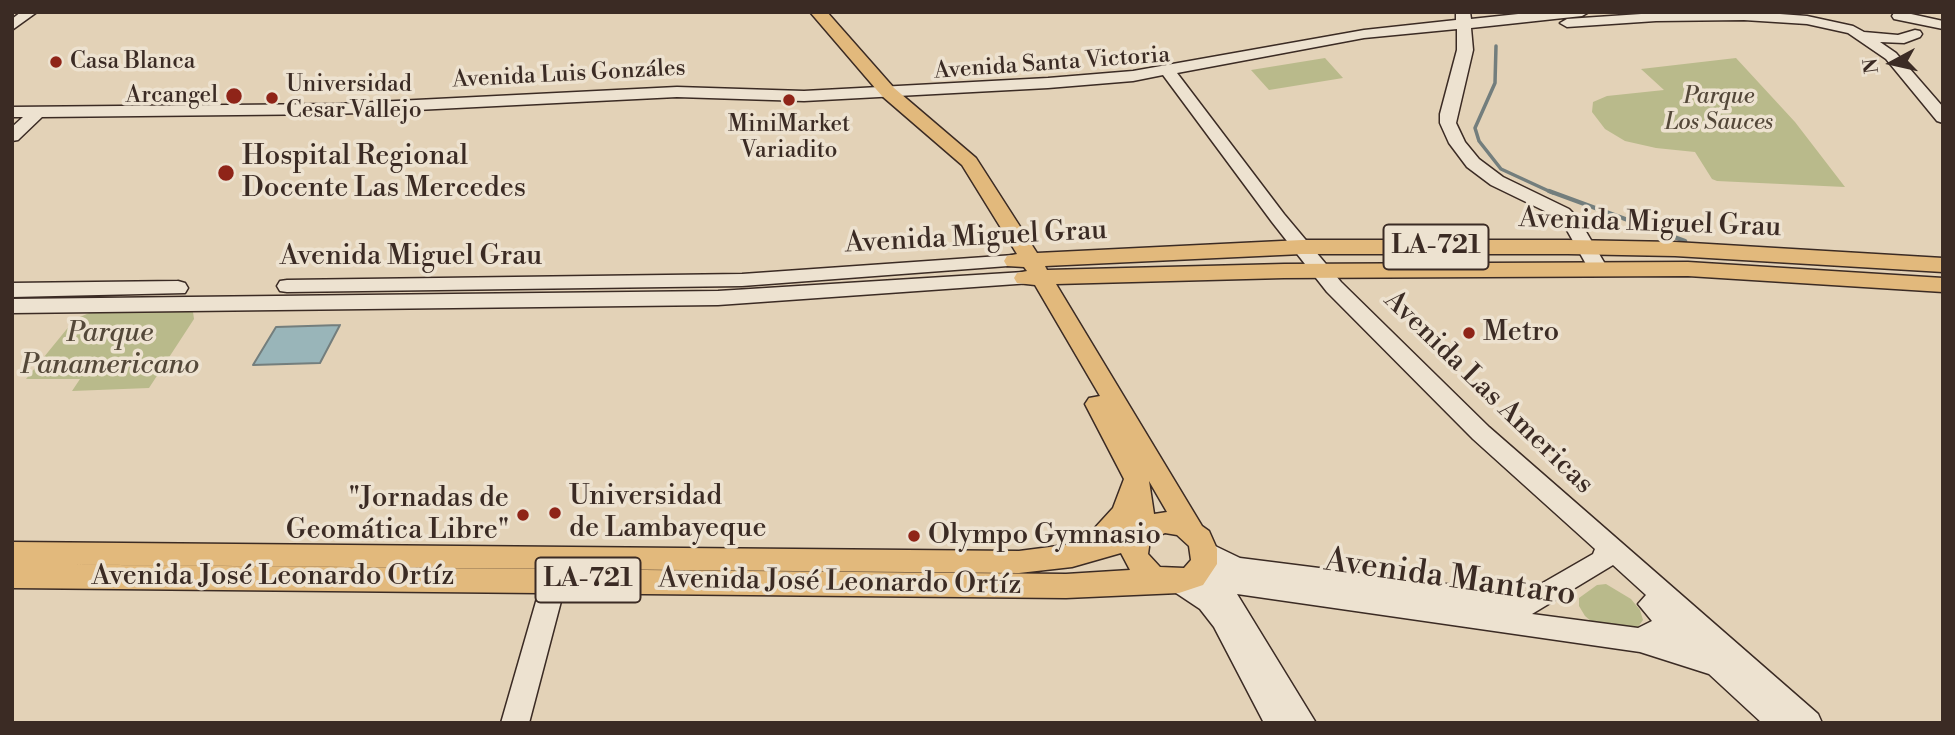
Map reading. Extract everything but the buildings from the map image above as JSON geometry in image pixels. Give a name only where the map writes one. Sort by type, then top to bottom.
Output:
[{"type":"main road","points":[[12,26],[30,12]]},
{"type":"main road","points":[[808,12],[958,168],[1027,269],[1135,472],[1141,507],[1134,551],[1137,560],[1150,575],[1191,562]]},
{"type":"main road","points":[[818,12],[886,95],[961,152],[1279,723]]},
{"type":"main road","points":[[1834,12],[1835,19],[1891,56],[1943,118]]},
{"type":"main road","name":"Avenida Santa Victoria","points":[[886,95],[1116,86],[1163,75],[1329,52],[1464,23],[1580,14],[1744,16],[1807,20],[1889,40],[1914,35]]},
{"type":"main road","points":[[1894,14],[1943,25]]},
{"type":"main road","points":[[1894,14],[1912,25],[1914,35],[1909,47],[1912,59],[1943,97]]},
{"type":"main road","points":[[1464,23],[1462,66],[1448,114],[1448,123],[1457,143],[1473,163],[1497,181],[1563,213],[1572,222],[1598,269]]},
{"type":"main road","points":[[1914,35],[1943,32]]},
{"type":"main road","name":"Avenida Las Americas","points":[[1163,75],[1338,309],[1466,438],[1606,554],[1680,621],[1808,723]]},
{"type":"main road","name":"Avenida Luis Gonzáles","points":[[12,112],[336,108],[677,92],[804,96],[886,95]]},
{"type":"main road","points":[[12,136],[37,112]]},
{"type":"main road","name":"Avenida Miguel Grau","points":[[12,306],[216,301],[459,302],[718,298],[1027,269],[1586,247],[1675,249],[1943,265]]},
{"type":"main road","name":"Avenida Miguel Grau","points":[[12,290],[602,284],[1303,259],[1598,269],[1688,269],[1943,285]]},
{"type":"main road","name":"LA-721","points":[[1072,556],[1094,545],[1112,530],[1125,512],[1133,492],[1135,472]]},
{"type":"main road","name":"LA-721","points":[[1139,532],[1148,526],[1165,522],[1191,562]]},
{"type":"main road","name":"Avenida José Leonardo Ortíz","points":[[557,569],[1019,562],[1072,556],[1105,548],[1139,532]]},
{"type":"main road","name":"Avenida José Leonardo Ortíz","points":[[12,553],[242,566],[557,569],[1066,586],[1191,562]]},
{"type":"main road","name":"Avenida Mantaro","points":[[1191,562],[1222,562],[1236,568],[1517,604],[1531,603],[1546,595],[1606,554]]},
{"type":"main road","points":[[1191,562],[1227,600],[1302,723]]},
{"type":"main road","name":"Avenida Mantaro","points":[[1191,562],[1238,585],[1640,640],[1700,659],[1725,672]]},
{"type":"main road","name":"Avenida José Leonardo Ortíz","points":[[12,576],[242,566]]},
{"type":"main road","points":[[515,723],[557,569]]},
{"type":"main road","points":[[1250,638],[1241,606],[1246,597],[1260,592],[1285,592]]},
{"type":"main road","points":[[1546,595],[1542,601],[1545,616],[1561,629]]},
{"type":"main road","points":[[1640,640],[1680,621]]},
{"type":"main road","name":"Avenida Las Americas","points":[[1680,621],[1725,672],[1782,723]]},
{"type":"green space","points":[[1325,58],[1343,78],[1269,90],[1251,70]]},
{"type":"green space","name":"Parque Los Sauces","points":[[1736,58],[1795,122],[1845,187],[1717,181],[1712,179],[1695,152],[1656,148],[1625,141],[1605,129],[1592,112],[1593,102],[1607,96],[1664,90],[1641,69]]},
{"type":"green space","name":"Parque Panamericano","points":[[186,309],[193,312],[194,319],[149,388],[72,391],[80,379],[26,379],[75,319],[94,311]]},
{"type":"green space","points":[[1606,584],[1631,599],[1640,610],[1643,620],[1638,627],[1592,622],[1585,616],[1579,606],[1579,598],[1597,585]]},
{"type":"water","points":[[340,325],[320,363],[253,365],[276,327]]},
{"type":"waterway","points":[[1496,46],[1495,83],[1475,128],[1479,141],[1501,169],[1553,193]]},
{"type":"waterway","points":[[1549,191],[1685,241]]},
{"type":"place","name":"Casa Blanca","points":[[56,62]]},
{"type":"place","name":"Arcangel","points":[[234,96]]},
{"type":"place","name":"Universidad Cesar Vallejo","points":[[272,98]]},
{"type":"place","name":"MiniMarket Variadito","points":[[789,100]]},
{"type":"place","name":"Hospital Regional Docente Las Mercedes","points":[[226,173]]},
{"type":"place","name":"Metro","points":[[1469,333]]},
{"type":"place","name":"Universidad de Lambayeque","points":[[555,513]]},
{"type":"place","name":"\"Jornadas de Geomática Libre\"","points":[[523,515]]},
{"type":"place","name":"Olympo Gymnasio","points":[[914,536]]}]
